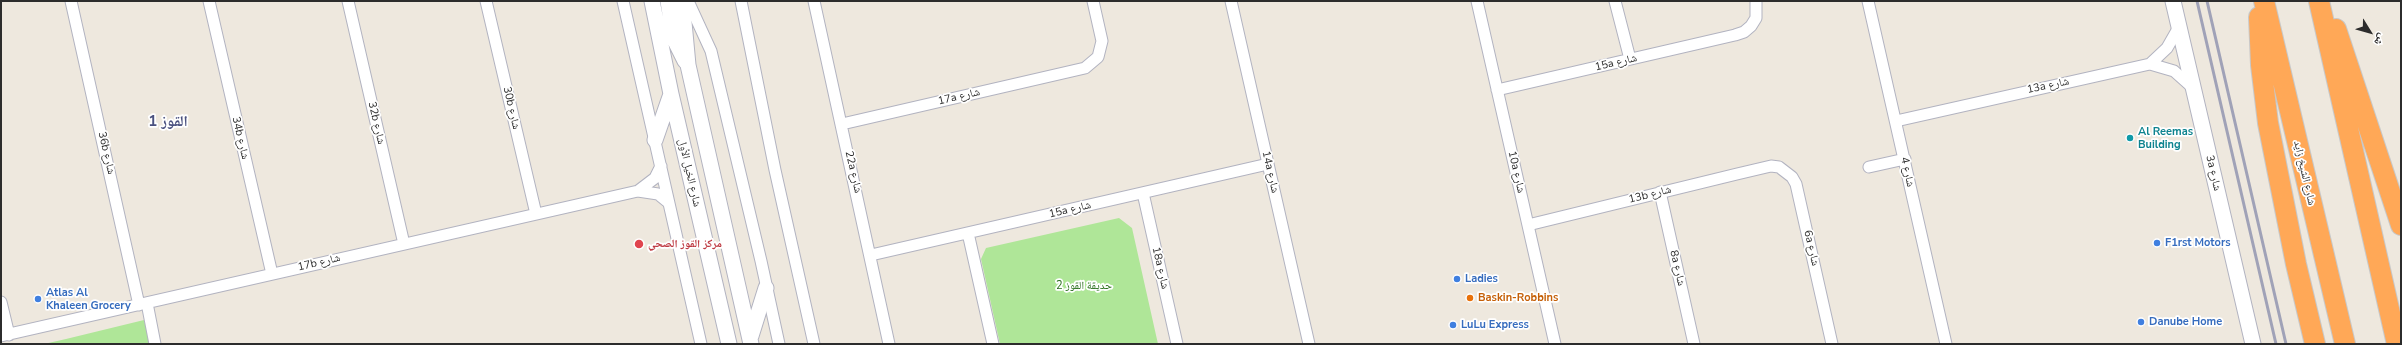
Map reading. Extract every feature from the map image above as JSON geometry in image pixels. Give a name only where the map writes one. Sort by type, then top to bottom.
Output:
[{"type":"highway","points":[[2258,1],[2261,65],[2268,123],[2296,264],[2315,344]]},
{"type":"highway","name":"شارع الشيخ زايد","points":[[2264,1],[2345,344]]},
{"type":"highway","points":[[2319,1],[2396,344]]},
{"type":"highway","points":[[2326,1],[2360,97],[2401,225]]},
{"type":"main road","name":"شارع الخيل الأول","points":[[652,1],[671,94],[729,344]]},
{"type":"main road","points":[[668,1],[674,39],[688,65]]},
{"type":"main road","name":"شارع الخيل الأول","points":[[682,1],[688,65],[751,342]]},
{"type":"main road","name":"3a شارع","points":[[2173,1],[2253,344]]},
{"type":"main road","points":[[655,140],[671,94]]},
{"type":"main road","points":[[751,342],[766,288]]},
{"type":"street","name":"36b شارع","points":[[70,1],[143,304],[155,344]]},
{"type":"street","name":"34b شارع","points":[[209,1],[272,274]]},
{"type":"street","name":"32b شارع","points":[[348,1],[404,244]]},
{"type":"street","name":"30b شارع","points":[[486,1],[536,214]]},
{"type":"street","points":[[623,1],[701,344]]},
{"type":"street","points":[[688,1],[711,51],[761,260],[779,344]]},
{"type":"street","points":[[741,1],[775,170],[814,344]]},
{"type":"street","name":"22a شارع","points":[[814,1],[871,255],[889,344]]},
{"type":"street","name":"17a شارع","points":[[842,124],[1076,70],[1092,64],[1101,49],[1102,41],[1093,1]]},
{"type":"street","name":"14a شارع","points":[[1231,1],[1309,344]]},
{"type":"street","name":"10a شارع","points":[[1477,1],[1555,344]]},
{"type":"street","points":[[1615,1],[1630,59]]},
{"type":"street","name":"15a شارع","points":[[1497,90],[1735,35],[1751,26],[1756,18],[1756,1]]},
{"type":"street","name":"شارع 4","points":[[1868,1],[1946,344]]},
{"type":"street","points":[[2150,64],[2167,48],[2179,27]]},
{"type":"street","name":"13a شارع","points":[[1896,121],[2150,64],[2174,71],[2193,89]]},
{"type":"street","points":[[1869,167],[1905,159]]},
{"type":"street","name":"15a شارع","points":[[871,255],[1268,164]]},
{"type":"street","name":"17b شارع","points":[[638,191],[655,178],[661,166]]},
{"type":"street","name":"13b شارع","points":[[1528,225],[1771,166]]},
{"type":"street","name":"6a شارع","points":[[1771,166],[1786,171],[1796,184],[1832,344]]},
{"type":"street","name":"17b شارع","points":[[5,335],[638,191],[652,192],[669,203]]},
{"type":"street","name":"8a شارع","points":[[1660,192],[1694,344]]},
{"type":"street","name":"18a شارع","points":[[1143,193],[1177,344]]},
{"type":"street","points":[[968,233],[993,344]]},
{"type":"street","points":[[1,302],[5,335]]},
{"type":"green space","name":"حديقة القوز 2","points":[[1119,218],[1132,228],[1158,344],[1000,344],[981,259],[986,248]]},
{"type":"green space","points":[[144,320],[150,344],[44,344],[66,339]]},
{"type":"railway","points":[[2197,1],[2276,344]]},
{"type":"railway","points":[[2207,1],[2286,344]]},
{"type":"place","name":"Al Reemas Building","points":[[2130,138]]},
{"type":"place","name":"F1rst Motors","points":[[2157,243]]},
{"type":"place","name":"مركز القوز الصحي","points":[[639,244]]},
{"type":"place","name":"Ladies","points":[[1457,279]]},
{"type":"place","name":"Baskin-Robbins","points":[[1470,298]]},
{"type":"place","name":"Atlas Al Khaleen Grocery","points":[[38,299]]},
{"type":"place","name":"Danube Home","points":[[2141,322]]},
{"type":"place","name":"LuLu Express","points":[[1453,325]]},
{"type":"district","name":"القوز 1","points":[[168,122]]}]
